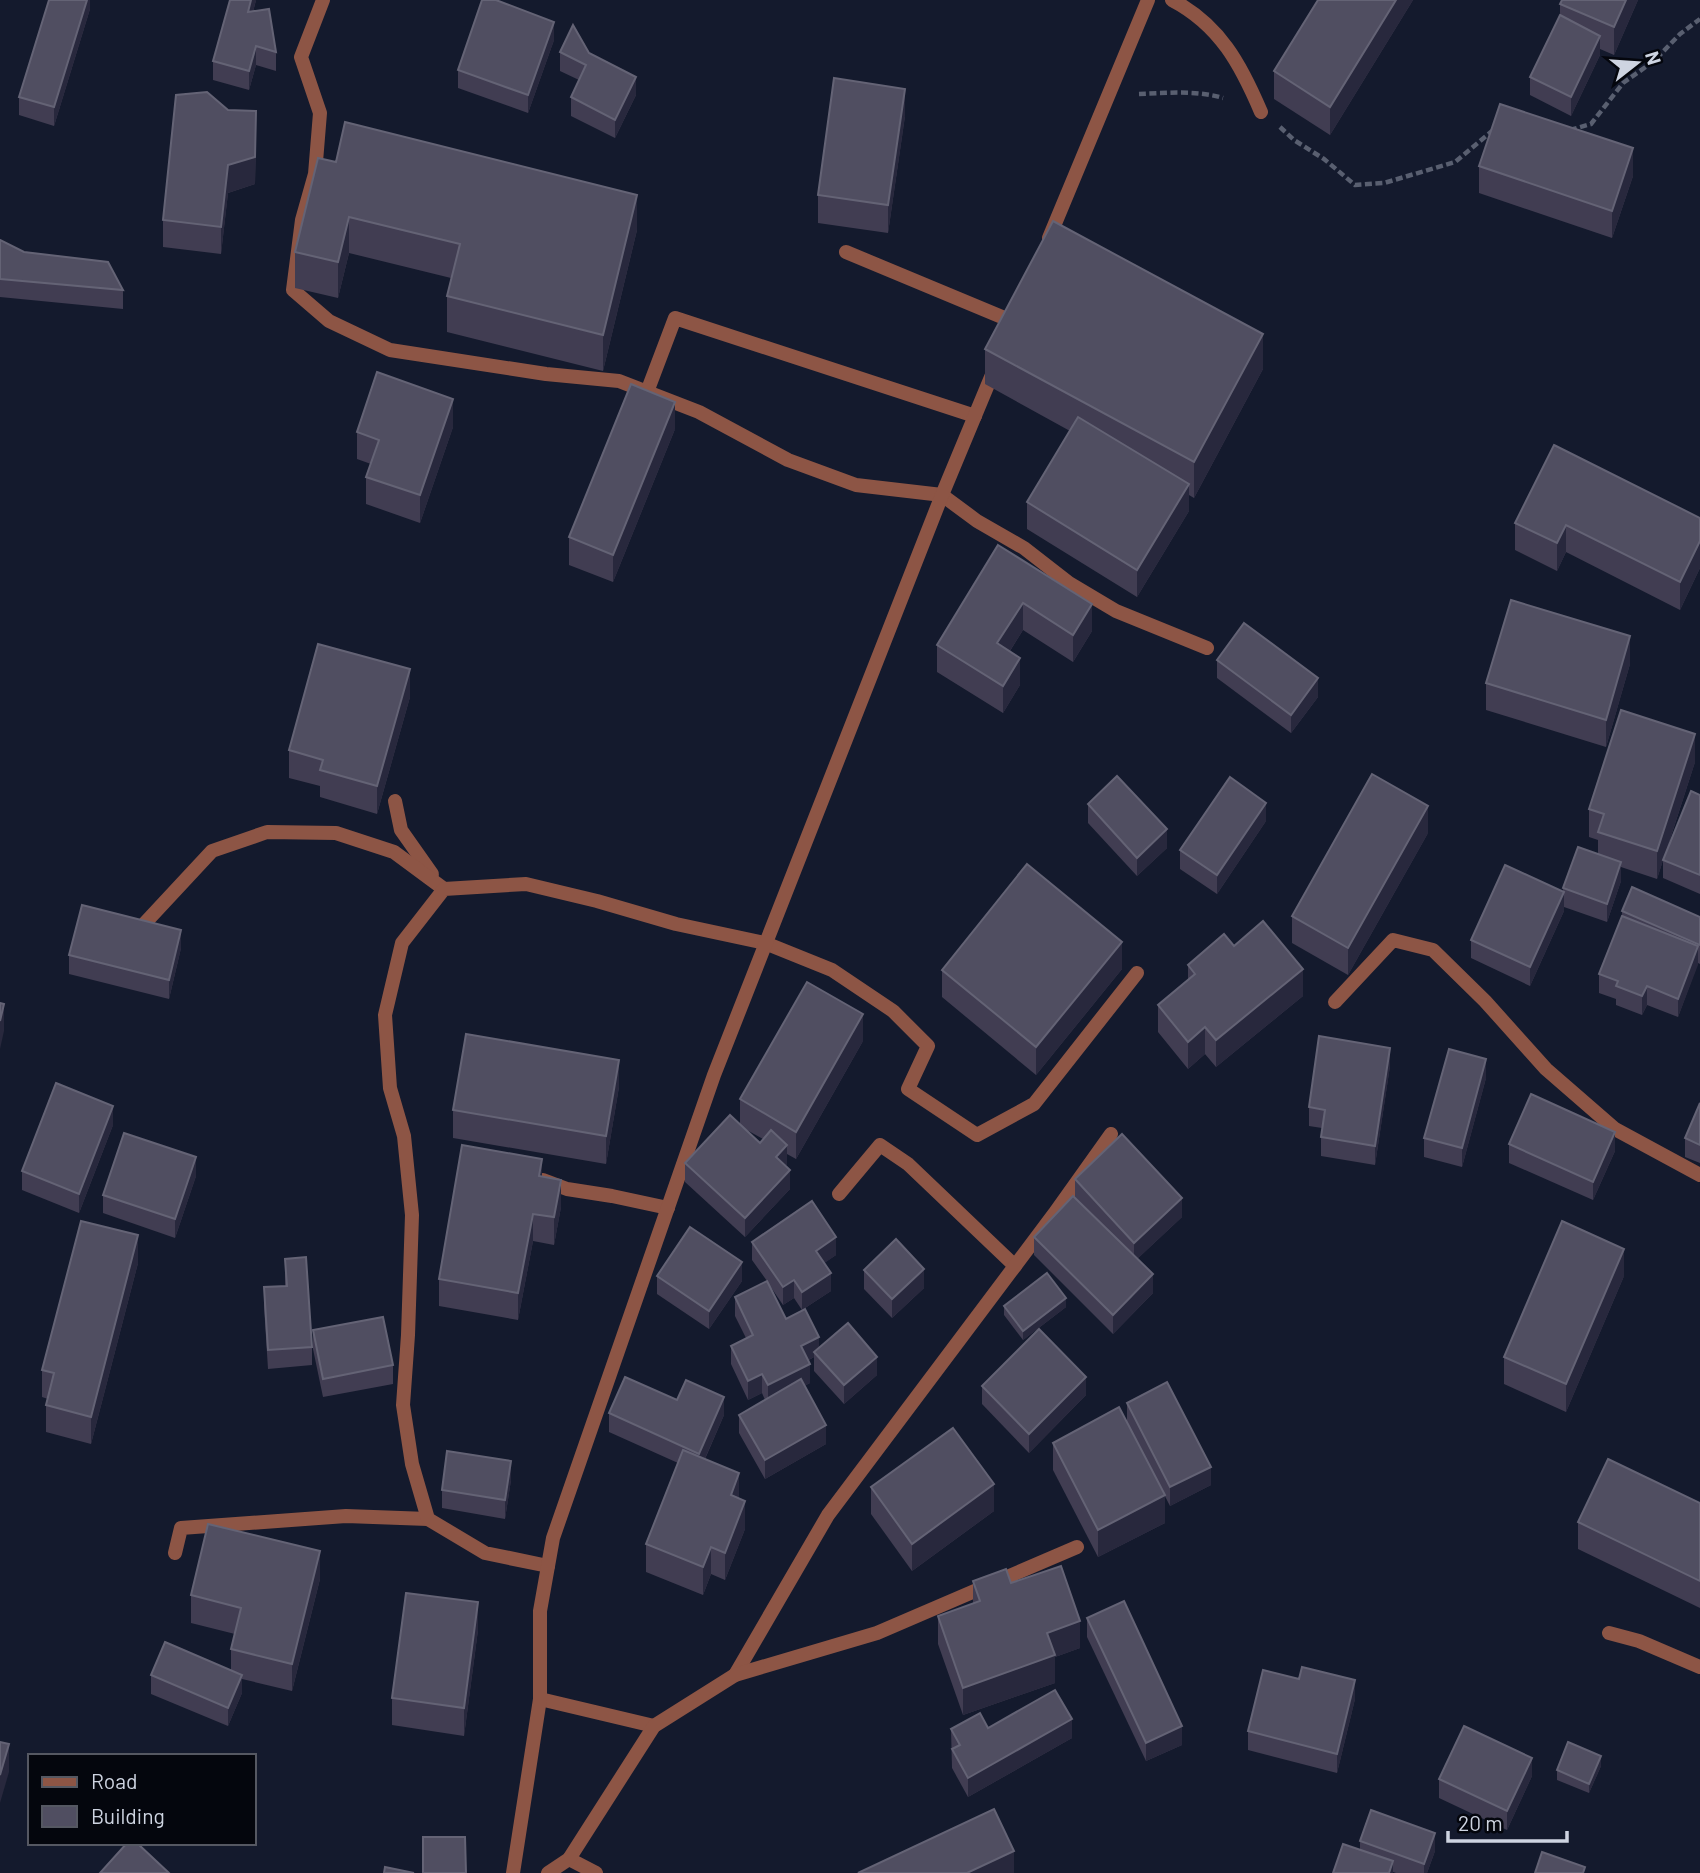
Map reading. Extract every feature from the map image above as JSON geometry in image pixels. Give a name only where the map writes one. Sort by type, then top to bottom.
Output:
[{"type":"street","points":[[323,0],[301,57],[320,113],[315,174],[302,220],[293,290],[329,321],[390,350],[546,374],[619,381],[699,412],[788,460],[856,485],[942,495],[1024,548],[1069,583],[1115,611],[1207,648]]},
{"type":"street","points":[[1046,246],[1148,0]]},
{"type":"street","points":[[1172,0],[1195,12],[1224,43],[1243,69],[1262,112]]},
{"type":"street","points":[[846,253],[1014,321]]},
{"type":"street","points":[[647,391],[676,317],[975,416]]},
{"type":"street","points":[[513,1873],[540,1699],[540,1611],[554,1538],[713,1075],[942,495],[1000,357]]},
{"type":"street","points":[[396,801],[401,830],[444,889]]},
{"type":"street","points":[[145,923],[212,851],[267,832],[336,833],[394,852],[444,889],[526,884],[676,924],[765,943],[832,970],[893,1012],[928,1046],[908,1089],[977,1135],[1034,1104],[1137,973]]},
{"type":"street","points":[[428,1519],[412,1464],[403,1405],[411,1215],[404,1136],[390,1088],[385,1015],[402,943],[444,889]]},
{"type":"street","points":[[1335,1002],[1393,940],[1433,950],[1485,1001],[1546,1069],[1615,1129],[1700,1175]]},
{"type":"street","points":[[734,1675],[828,1514],[1016,1266],[1111,1134]]},
{"type":"street","points":[[839,1194],[880,1145],[908,1164],[1016,1266]]},
{"type":"street","points":[[526,1174],[567,1189],[668,1208]]},
{"type":"street","points":[[175,1553],[181,1528],[346,1516],[428,1519],[485,1553],[548,1566]]},
{"type":"street","points":[[548,1873],[569,1859],[654,1726],[734,1675],[877,1633],[1077,1547]]},
{"type":"street","points":[[1609,1633],[1639,1641],[1700,1667]]},
{"type":"street","points":[[540,1699],[654,1726]]},
{"type":"street","points":[[569,1859],[596,1873]]},
{"type":"path","points":[[1568,130],[1591,124],[1623,83],[1654,61],[1680,34],[1700,19]]},
{"type":"path","points":[[1109,94],[1164,91],[1213,95],[1262,112],[1294,140],[1324,159],[1355,185],[1384,183],[1455,162],[1499,125]]},
{"type":"building","points":[[49,0],[87,0],[54,107],[19,97]]},
{"type":"building","points":[[230,0],[251,0],[248,12],[269,9],[276,52],[256,46],[249,71],[213,61]]},
{"type":"building","points":[[482,0],[496,0],[554,22],[528,95],[458,70]]},
{"type":"building","points":[[1318,0],[1396,0],[1330,107],[1274,71]]},
{"type":"building","points":[[1562,0],[1626,0],[1614,27],[1560,4]]},
{"type":"building","points":[[1560,15],[1600,36],[1571,97],[1530,77]]},
{"type":"building","points":[[573,25],[589,53],[636,77],[615,120],[571,97],[586,65],[560,52]]},
{"type":"building","points":[[834,78],[905,89],[888,205],[818,195]]},
{"type":"building","points":[[207,92],[228,110],[256,111],[255,157],[228,165],[221,227],[163,220],[176,95]]},
{"type":"building","points":[[1500,104],[1633,148],[1612,211],[1479,166]]},
{"type":"building","points":[[345,122],[637,195],[603,335],[447,296],[460,244],[349,217],[338,262],[295,252],[318,158],[336,162]]},
{"type":"building","points":[[1053,221],[1263,334],[1194,462],[985,349]]},
{"type":"building","points":[[0,240],[24,252],[108,262],[123,290],[0,279]]},
{"type":"building","points":[[377,372],[453,399],[420,495],[366,477],[379,440],[357,432]]},
{"type":"building","points":[[631,384],[675,402],[613,555],[569,537]]},
{"type":"building","points":[[1078,417],[1189,484],[1137,570],[1027,502]]},
{"type":"building","points":[[1554,445],[1700,518],[1700,541],[1680,582],[1566,525],[1557,543],[1515,523]]},
{"type":"building","points":[[998,545],[1092,604],[1073,635],[1023,603],[997,643],[1020,658],[1003,686],[937,645]]},
{"type":"building","points":[[1511,600],[1630,636],[1606,720],[1486,683]]},
{"type":"building","points":[[1244,623],[1318,678],[1291,715],[1217,660]]},
{"type":"building","points":[[318,644],[410,669],[377,786],[320,770],[323,760],[289,750]]},
{"type":"building","points":[[1621,710],[1695,734],[1657,851],[1598,832],[1604,814],[1589,809]]},
{"type":"building","points":[[1372,774],[1428,806],[1348,948],[1292,916]]},
{"type":"building","points":[[1117,776],[1167,829],[1137,858],[1088,804]]},
{"type":"building","points":[[1230,777],[1266,803],[1217,875],[1180,850]]},
{"type":"building","points":[[1691,791],[1700,795],[1700,875],[1663,860]]},
{"type":"building","points":[[1578,847],[1621,862],[1607,904],[1563,888]]},
{"type":"building","points":[[1027,864],[1122,942],[1036,1047],[942,970]]},
{"type":"building","points":[[1505,865],[1564,892],[1530,967],[1471,940]]},
{"type":"building","points":[[1632,887],[1700,917],[1700,945],[1622,911]]},
{"type":"building","points":[[82,905],[181,930],[169,980],[69,955]]},
{"type":"building","points":[[1622,916],[1698,946],[1678,999],[1647,986],[1642,996],[1616,986],[1618,981],[1599,974]]},
{"type":"building","points":[[1263,921],[1303,969],[1216,1040],[1205,1027],[1188,1042],[1158,1005],[1195,974],[1188,965],[1224,934],[1234,946]]},
{"type":"building","points":[[807,982],[863,1014],[796,1132],[740,1099]]},
{"type":"building","points":[[0,1003],[4,1004],[0,1021]]},
{"type":"building","points":[[466,1034],[619,1060],[606,1136],[453,1110]]},
{"type":"building","points":[[1319,1036],[1390,1048],[1375,1146],[1321,1137],[1325,1110],[1309,1107]]},
{"type":"building","points":[[1449,1049],[1486,1059],[1462,1148],[1424,1138]]},
{"type":"building","points":[[56,1083],[113,1106],[79,1194],[22,1171]]},
{"type":"building","points":[[1531,1094],[1615,1132],[1593,1182],[1509,1144]]},
{"type":"building","points":[[1700,1103],[1700,1145],[1685,1138]]},
{"type":"building","points":[[730,1115],[760,1143],[771,1130],[787,1145],[776,1157],[790,1170],[745,1218],[685,1163]]},
{"type":"building","points":[[124,1133],[196,1157],[175,1219],[103,1195]]},
{"type":"building","points":[[1122,1134],[1182,1198],[1134,1243],[1075,1179]]},
{"type":"building","points":[[462,1145],[542,1159],[539,1176],[561,1180],[554,1217],[533,1214],[518,1293],[439,1279]]},
{"type":"building","points":[[1073,1196],[1153,1274],[1113,1315],[1034,1237]]},
{"type":"building","points":[[812,1201],[836,1237],[816,1251],[831,1273],[802,1292],[794,1280],[783,1287],[752,1242]]},
{"type":"building","points":[[81,1221],[138,1235],[91,1417],[46,1405],[54,1373],[42,1370]]},
{"type":"building","points":[[1562,1221],[1624,1249],[1566,1384],[1504,1357]]},
{"type":"building","points":[[690,1227],[742,1262],[709,1311],[657,1276]]},
{"type":"building","points":[[896,1239],[924,1269],[892,1299],[864,1270]]},
{"type":"building","points":[[306,1257],[312,1347],[268,1350],[264,1287],[287,1286],[285,1259]]},
{"type":"building","points":[[1047,1273],[1066,1298],[1023,1331],[1004,1306]]},
{"type":"building","points":[[767,1281],[786,1319],[805,1309],[819,1337],[801,1346],[810,1364],[768,1385],[762,1374],[748,1381],[731,1346],[753,1335],[735,1297]]},
{"type":"building","points":[[383,1317],[393,1365],[323,1379],[313,1330]]},
{"type":"building","points":[[848,1323],[877,1357],[844,1385],[814,1352]]},
{"type":"building","points":[[1039,1329],[1086,1377],[1029,1434],[982,1386]]},
{"type":"building","points":[[625,1377],[677,1400],[686,1380],[724,1397],[699,1454],[609,1413]]},
{"type":"building","points":[[801,1379],[826,1425],[765,1460],[739,1415]]},
{"type":"building","points":[[1167,1382],[1211,1467],[1170,1487],[1127,1403]]},
{"type":"building","points":[[1119,1407],[1165,1495],[1098,1530],[1053,1443]]},
{"type":"building","points":[[953,1428],[994,1484],[912,1544],[871,1487]]},
{"type":"building","points":[[683,1450],[739,1473],[731,1495],[745,1501],[725,1553],[711,1547],[703,1567],[646,1544]]},
{"type":"building","points":[[447,1451],[511,1461],[505,1500],[442,1490]]},
{"type":"building","points":[[1608,1459],[1700,1503],[1700,1581],[1578,1522]]},
{"type":"building","points":[[208,1524],[320,1551],[292,1664],[231,1649],[241,1608],[191,1595]]},
{"type":"building","points":[[1061,1566],[1080,1621],[1047,1633],[1055,1655],[963,1688],[938,1616],[980,1601],[973,1581],[1006,1569],[1011,1583]]},
{"type":"building","points":[[406,1593],[478,1602],[464,1708],[392,1698]]},
{"type":"building","points":[[1124,1601],[1182,1726],[1146,1743],[1087,1618]]},
{"type":"building","points":[[165,1642],[242,1675],[228,1708],[151,1675]]},
{"type":"building","points":[[1302,1667],[1355,1680],[1337,1754],[1248,1731],[1263,1670],[1299,1679]]},
{"type":"building","points":[[1055,1690],[1072,1719],[968,1778],[952,1749],[960,1745],[951,1729],[980,1713],[988,1728]]},
{"type":"building","points":[[1464,1726],[1532,1758],[1507,1811],[1439,1779]]},
{"type":"building","points":[[0,1742],[9,1744],[0,1775]]},
{"type":"building","points":[[1568,1742],[1601,1756],[1589,1784],[1557,1770]]},
{"type":"building","points":[[994,1809],[1014,1851],[967,1873],[858,1873]]},
{"type":"building","points":[[1371,1810],[1435,1833],[1424,1864],[1360,1841]]},
{"type":"building","points":[[423,1837],[465,1837],[466,1873],[423,1873]]},
{"type":"building","points":[[1343,1844],[1393,1861],[1389,1873],[1333,1873]]},
{"type":"building","points":[[125,1845],[139,1845],[169,1873],[100,1873]]},
{"type":"building","points":[[1542,1852],[1585,1867],[1583,1873],[1535,1873]]},
{"type":"building","points":[[385,1867],[414,1873],[384,1873]]}]
